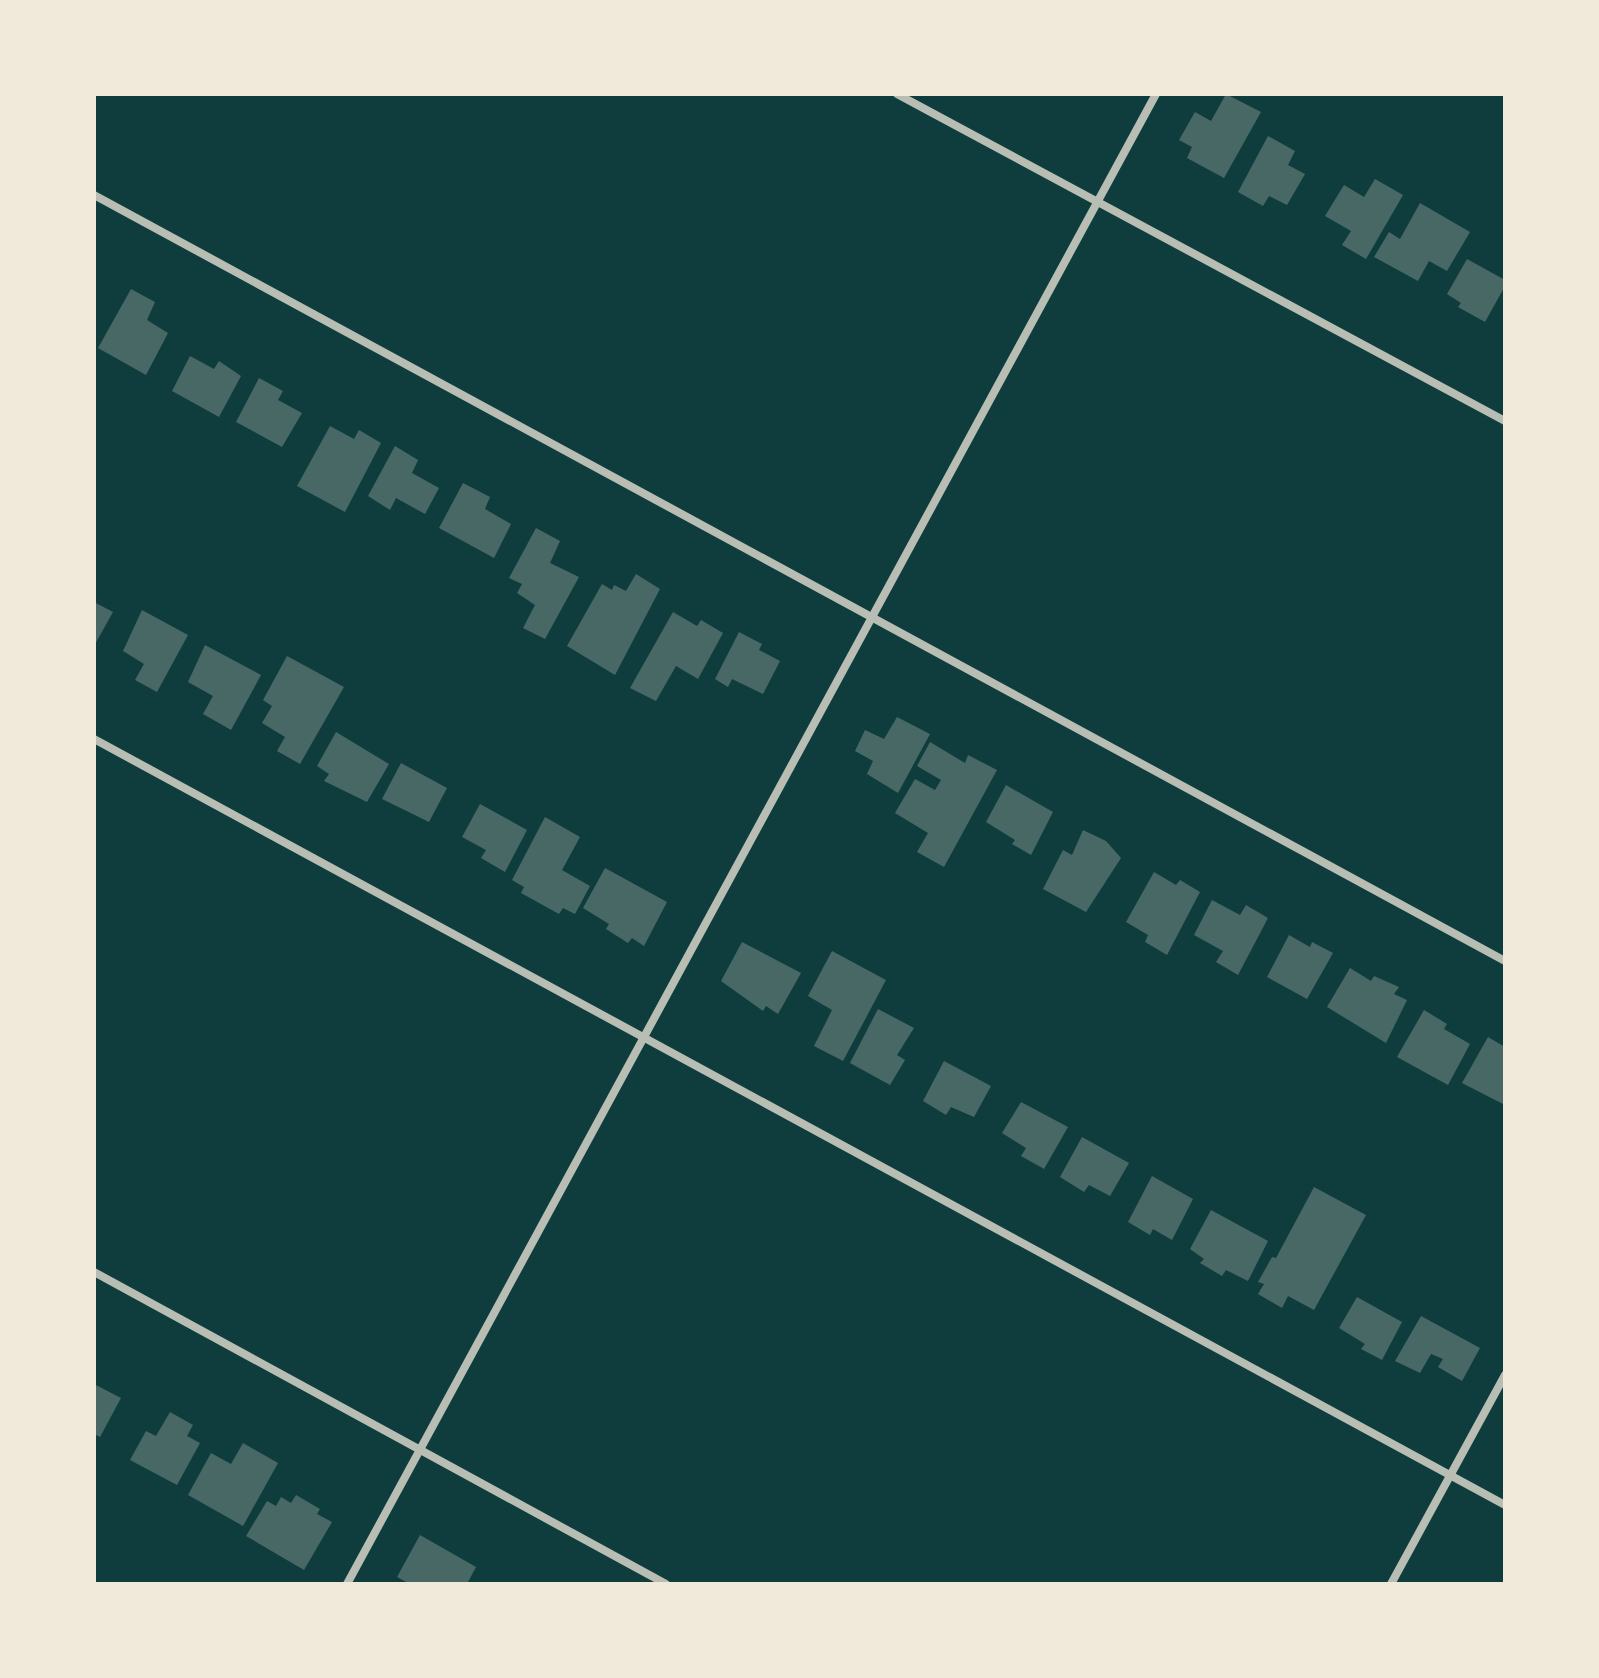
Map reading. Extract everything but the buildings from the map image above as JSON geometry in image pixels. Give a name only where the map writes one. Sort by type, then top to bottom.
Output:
[{"type":"street","points":[[897,94],[1505,421]]},
{"type":"street","points":[[347,1584],[1156,94]]},
{"type":"street","points":[[94,195],[1505,961]]},
{"type":"street","points":[[94,739],[1505,1505]]},
{"type":"street","points":[[94,1272],[666,1584]]},
{"type":"street","points":[[1391,1584],[1505,1375]]}]
